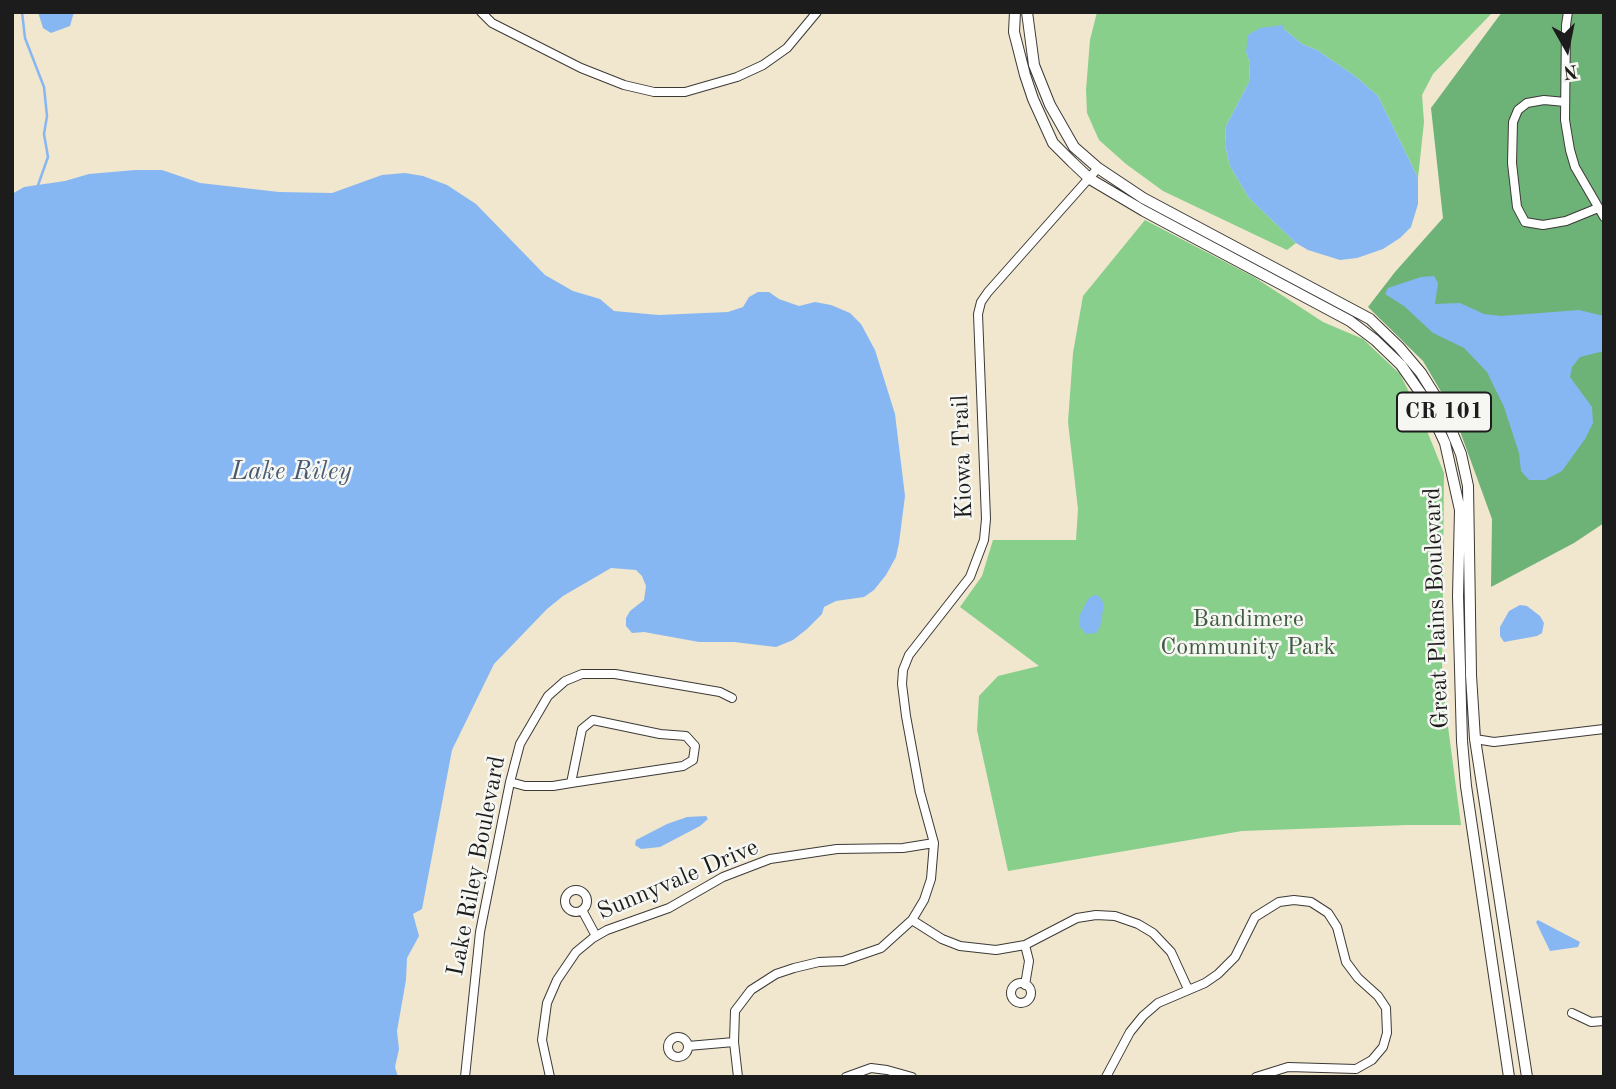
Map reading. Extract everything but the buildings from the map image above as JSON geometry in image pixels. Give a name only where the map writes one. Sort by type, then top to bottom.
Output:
[{"type":"main road","name":"Great Plains Boulevard","points":[[1014,12],[1014,32],[1038,111],[1053,143],[1090,179],[1194,239],[1350,321],[1401,365],[1430,410],[1445,443],[1460,510],[1458,596],[1462,741],[1466,786],[1509,1077]]},
{"type":"main road","name":"Great Plains Boulevard","points":[[1027,12],[1034,65],[1050,105],[1074,147],[1098,169],[1182,220],[1370,320],[1399,346],[1421,373],[1446,417],[1461,454],[1468,486],[1471,675],[1475,740],[1527,1077]]},
{"type":"street","points":[[481,12],[492,23],[580,68],[624,85],[654,92],[685,92],[737,77],[763,65],[787,48],[817,12]]},
{"type":"street","points":[[1568,12],[1565,120],[1575,167],[1604,216]]},
{"type":"street","points":[[1565,102],[1544,100],[1527,103],[1518,110],[1513,122],[1512,163],[1517,207],[1525,222],[1543,225],[1566,221],[1598,208]]},
{"type":"street","name":"Kiowa Trail","points":[[934,842],[920,792],[906,716],[903,670],[909,655],[970,577],[984,540],[986,519],[977,324],[981,302],[1098,169]]},
{"type":"street","name":"Lake Riley Boulevard","points":[[465,1077],[480,932],[510,782],[520,744],[548,696],[565,681],[582,674],[615,674],[720,692],[732,698]]},
{"type":"street","points":[[510,782],[537,787],[571,783],[683,766],[693,760],[695,746],[686,736],[660,734],[593,720],[582,729],[571,783]]},
{"type":"street","points":[[1475,740],[1494,742],[1604,729]]},
{"type":"street","points":[[738,1077],[734,1042],[735,1011],[751,989],[776,974],[794,968],[819,962],[843,961],[881,948],[912,920],[924,900],[931,879],[934,842]]},
{"type":"street","name":"Sunnyvale Drive","points":[[550,1077],[542,1040],[547,1003],[556,979],[576,952],[596,936],[669,908],[723,877],[770,859],[837,849],[904,848],[934,842]]},
{"type":"street","points":[[1106,1077],[1130,1032],[1143,1016],[1158,1003],[1212,978],[1235,957],[1255,917],[1279,902],[1311,902],[1328,913],[1337,927],[1346,962],[1386,1008],[1387,1033],[1383,1047],[1372,1060],[1356,1069],[1288,1067],[1256,1077]]},
{"type":"street","points":[[582,910],[596,936]]},
{"type":"street","points":[[912,920],[942,939],[960,946],[996,950],[1025,945],[1077,918],[1115,916],[1153,933],[1171,952],[1188,989]]},
{"type":"street","points":[[1025,945],[1029,961],[1025,985]]},
{"type":"street","points":[[1572,1013],[1591,1023],[1604,1021]]},
{"type":"street","points":[[688,1046],[734,1042]]},
{"type":"street","points":[[846,1077],[871,1068],[887,1069],[912,1077]]},
{"type":"green space","points":[[1097,12],[1493,12],[1433,74],[1422,95],[1424,122],[1418,178],[1378,96],[1355,76],[1317,50],[1302,44],[1284,29],[1246,52],[1250,63],[1249,82],[1226,126],[1225,145],[1230,166],[1249,198],[1296,243],[1287,250],[1163,191],[1099,140],[1087,113],[1086,90],[1090,40]]},
{"type":"green space","points":[[1502,12],[1604,12],[1604,523],[1574,543],[1491,587],[1492,519],[1453,412],[1423,361],[1368,307],[1443,218],[1431,108]]},
{"type":"green space","name":"Bandimere Community Park","points":[[1145,220],[1254,277],[1323,322],[1363,339],[1400,374],[1421,416],[1444,473],[1442,681],[1461,825],[1242,831],[1008,871],[977,730],[979,696],[998,676],[1039,666],[960,607],[982,576],[993,540],[1076,540],[1078,509],[1068,422],[1073,353],[1083,296]]},
{"type":"water","points":[[38,12],[74,12],[70,26],[51,33],[43,28]]},
{"type":"water","points":[[1283,25],[1284,29],[1302,44],[1317,50],[1355,76],[1378,96],[1418,178],[1418,204],[1411,227],[1383,249],[1357,258],[1340,260],[1308,250],[1296,243],[1249,198],[1230,166],[1225,145],[1226,126],[1249,82],[1250,63],[1246,52],[1248,35],[1260,28]]},
{"type":"water","name":"Lake Riley","points":[[162,170],[200,183],[279,192],[332,193],[382,175],[405,173],[423,176],[447,185],[476,204],[545,275],[573,291],[600,299],[614,311],[659,315],[728,312],[743,307],[749,297],[758,292],[769,292],[779,299],[799,306],[815,302],[831,305],[850,313],[861,324],[875,350],[895,414],[905,496],[899,543],[896,557],[886,575],[874,590],[864,597],[836,601],[824,607],[822,614],[807,629],[793,640],[776,647],[734,642],[699,642],[644,632],[632,633],[626,626],[626,618],[630,611],[644,600],[646,586],[636,570],[611,568],[563,596],[547,609],[494,664],[452,750],[422,909],[413,914],[419,936],[407,958],[397,1031],[399,1049],[395,1067],[398,1077],[12,1077],[12,194],[24,187],[65,181],[89,174]]},
{"type":"water","points":[[1434,276],[1438,283],[1435,304],[1460,303],[1484,314],[1501,316],[1579,310],[1604,316],[1604,351],[1580,357],[1572,367],[1570,377],[1592,407],[1593,423],[1562,471],[1545,480],[1529,480],[1521,471],[1519,453],[1504,407],[1487,372],[1464,348],[1433,333],[1404,306],[1385,294],[1388,288],[1421,277]]},
{"type":"water","points":[[1094,595],[1099,596],[1104,604],[1100,627],[1096,633],[1086,634],[1080,627],[1080,615],[1088,599]]},
{"type":"water","points":[[1520,605],[1527,606],[1540,616],[1544,623],[1542,633],[1504,642],[1500,636],[1500,627],[1509,611]]},
{"type":"water","points":[[706,816],[708,819],[700,826],[660,847],[641,849],[635,845],[636,840],[667,824],[687,817]]},
{"type":"water","points":[[1538,920],[1580,942],[1578,947],[1550,951],[1536,922]]},
{"type":"waterway","points":[[22,12],[25,38],[44,87],[47,116],[44,134],[48,157],[37,188]]}]
